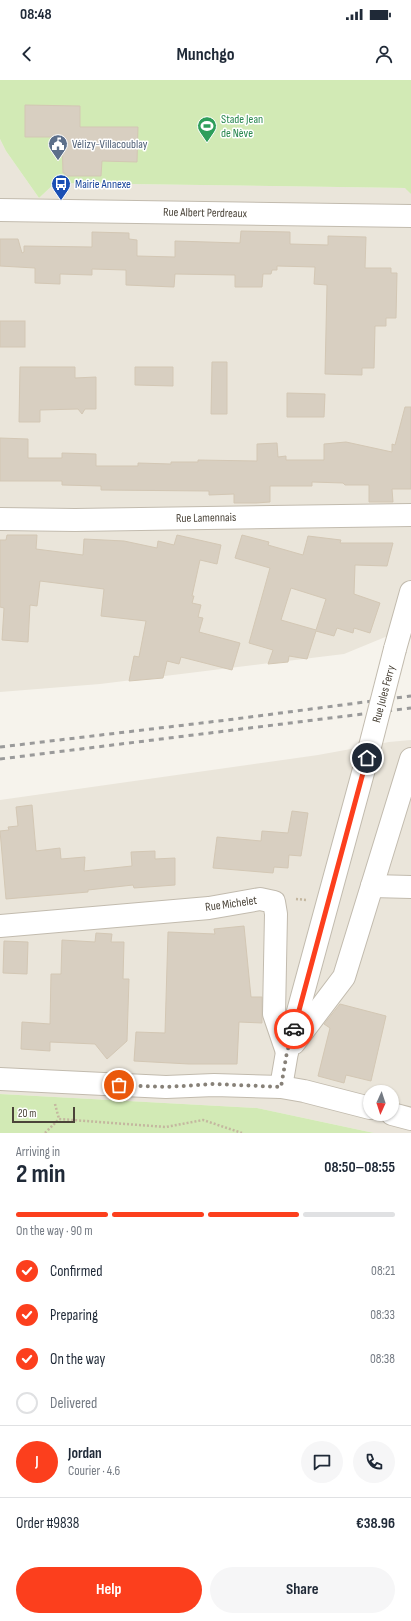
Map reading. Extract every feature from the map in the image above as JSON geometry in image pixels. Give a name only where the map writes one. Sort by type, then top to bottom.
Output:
[{"type":"street","name":"Rue Albert Perdreaux","points":[[0,210],[411,216]]},
{"type":"street","name":"Rue Lamennais","points":[[0,519],[75,520],[411,515]]},
{"type":"street","name":"Rue Jules Ferry","points":[[287,1052],[411,592]]},
{"type":"street","points":[[287,1052],[344,978],[411,759]]},
{"type":"street","points":[[372,886],[411,886]]},
{"type":"street","name":"Rue Michelet","points":[[0,926],[209,908],[260,899],[274,902],[276,914],[274,1014],[287,1052],[281,1087]]},
{"type":"street","points":[[0,1079],[166,1087],[214,1084],[281,1087],[304,1091],[363,1106]]},
{"type":"street","points":[[399,1116],[411,1119]]},
{"type":"path","points":[[44,1133],[60,1119],[166,1127],[203,1120],[242,1133]]},
{"type":"shaded area","points":[[0,139],[6,151],[39,198],[55,183],[406,188],[411,194],[411,634],[395,633],[344,654],[100,684],[0,692]]},
{"type":"shaded area","points":[[411,740],[411,1133],[374,1133],[257,1108],[0,1094],[0,800],[318,755],[389,742]]},
{"type":"green space","name":"Stade Jean de Nève","points":[[0,80],[411,80],[411,194],[405,188],[55,183],[39,198],[6,151],[0,139]]},
{"type":"green space","points":[[0,1094],[257,1108],[374,1133],[0,1133]]},
{"type":"building","points":[[25,105],[80,106],[80,127],[138,127],[137,162],[102,161],[101,176],[65,176],[65,173],[63,173],[62,137],[25,137]]},
{"type":"building","points":[[241,231],[290,232],[290,244],[328,245],[328,236],[366,237],[365,268],[391,268],[391,273],[397,273],[396,318],[386,318],[386,326],[375,326],[374,368],[362,368],[362,375],[325,374],[327,285],[314,284],[315,267],[277,266],[277,270],[272,270],[271,274],[263,274],[262,287],[235,287],[235,275],[175,274],[174,287],[126,285],[126,270],[92,269],[92,275],[60,274],[60,284],[35,283],[35,268],[0,266],[0,239],[18,239],[22,253],[24,252],[24,246],[92,247],[92,232],[129,233],[129,239],[137,240],[137,256],[175,257],[175,241],[240,243]]},
{"type":"building","points":[[0,321],[25,321],[25,347],[0,347]]},
{"type":"building","points":[[212,362],[227,362],[227,414],[211,414]]},
{"type":"building","points":[[20,367],[75,367],[75,378],[96,377],[96,409],[85,409],[82,414],[78,409],[40,410],[40,422],[19,422]]},
{"type":"building","points":[[135,367],[173,367],[173,386],[135,385]]},
{"type":"building","points":[[287,393],[325,394],[324,417],[287,417]]},
{"type":"building","points":[[405,407],[411,407],[411,489],[392,489],[393,502],[369,502],[369,485],[345,485],[343,483],[312,482],[312,486],[270,486],[270,502],[234,503],[234,494],[209,495],[209,491],[101,490],[101,486],[62,485],[62,481],[0,481],[0,438],[28,439],[28,458],[62,458],[62,453],[96,454],[96,466],[138,466],[138,463],[171,464],[171,462],[198,462],[198,460],[257,461],[257,444],[277,443],[278,457],[286,456],[286,460],[324,460],[324,444],[346,442],[392,452],[392,444],[395,445]]},
{"type":"building","points":[[7,535],[37,535],[36,549],[83,555],[84,539],[124,541],[157,548],[158,541],[174,545],[177,535],[221,545],[217,564],[200,560],[192,596],[194,596],[192,603],[201,605],[198,617],[203,618],[199,632],[240,643],[232,670],[181,657],[179,664],[167,661],[163,678],[129,681],[134,656],[139,657],[146,621],[101,616],[104,589],[40,581],[37,606],[30,605],[28,642],[2,640],[4,608],[0,607],[0,540],[6,540]]},
{"type":"building","points":[[242,535],[269,542],[268,545],[303,555],[308,536],[341,540],[340,543],[393,543],[387,566],[355,565],[354,594],[380,603],[370,633],[354,628],[353,633],[337,628],[334,636],[316,631],[307,659],[289,656],[288,662],[268,664],[273,650],[249,643],[270,568],[235,558]],"holes":[[[291,588],[326,599],[316,630],[281,620]]]},
{"type":"building","points":[[32,805],[36,851],[60,848],[61,859],[85,857],[84,871],[132,866],[131,852],[155,851],[155,859],[175,858],[175,885],[134,888],[133,885],[88,890],[88,892],[6,899],[0,831],[9,830],[8,827],[18,826],[16,807]]},
{"type":"building","points":[[292,811],[308,813],[301,856],[289,855],[288,868],[274,867],[273,873],[213,868],[217,837],[261,841],[262,831],[288,833]]},
{"type":"building","points":[[244,926],[251,997],[262,997],[262,1023],[239,1022],[237,1064],[189,1064],[134,1061],[136,1032],[165,1033],[168,932],[215,934],[214,929]]},
{"type":"building","points":[[96,933],[112,934],[111,942],[124,942],[123,979],[129,979],[127,1041],[107,1059],[95,1044],[50,1042],[50,1051],[21,1049],[22,1022],[50,1024],[51,974],[61,974],[62,940],[95,942]]},
{"type":"building","points":[[4,941],[28,942],[27,974],[3,973]]},
{"type":"building","points":[[340,1004],[386,1016],[371,1081],[346,1075],[344,1083],[318,1076],[330,1028],[324,1024]]},
{"type":"railway","points":[[0,747],[411,696]]},
{"type":"railway","points":[[0,759],[411,708]]},
{"type":"way so far","points":[[119,1085],[166,1087],[214,1084],[281,1087],[287,1052],[294,1029]]},
{"type":"place","name":"Stade Jean de Nève","points":[[207,143]]},
{"type":"place","name":"Vélizy-Villacoublay","points":[[58,161]]},
{"type":"place","name":"Mairie Annexe","points":[[61,201]]},
{"type":"route","points":[[294,1029],[367,758]]}]
